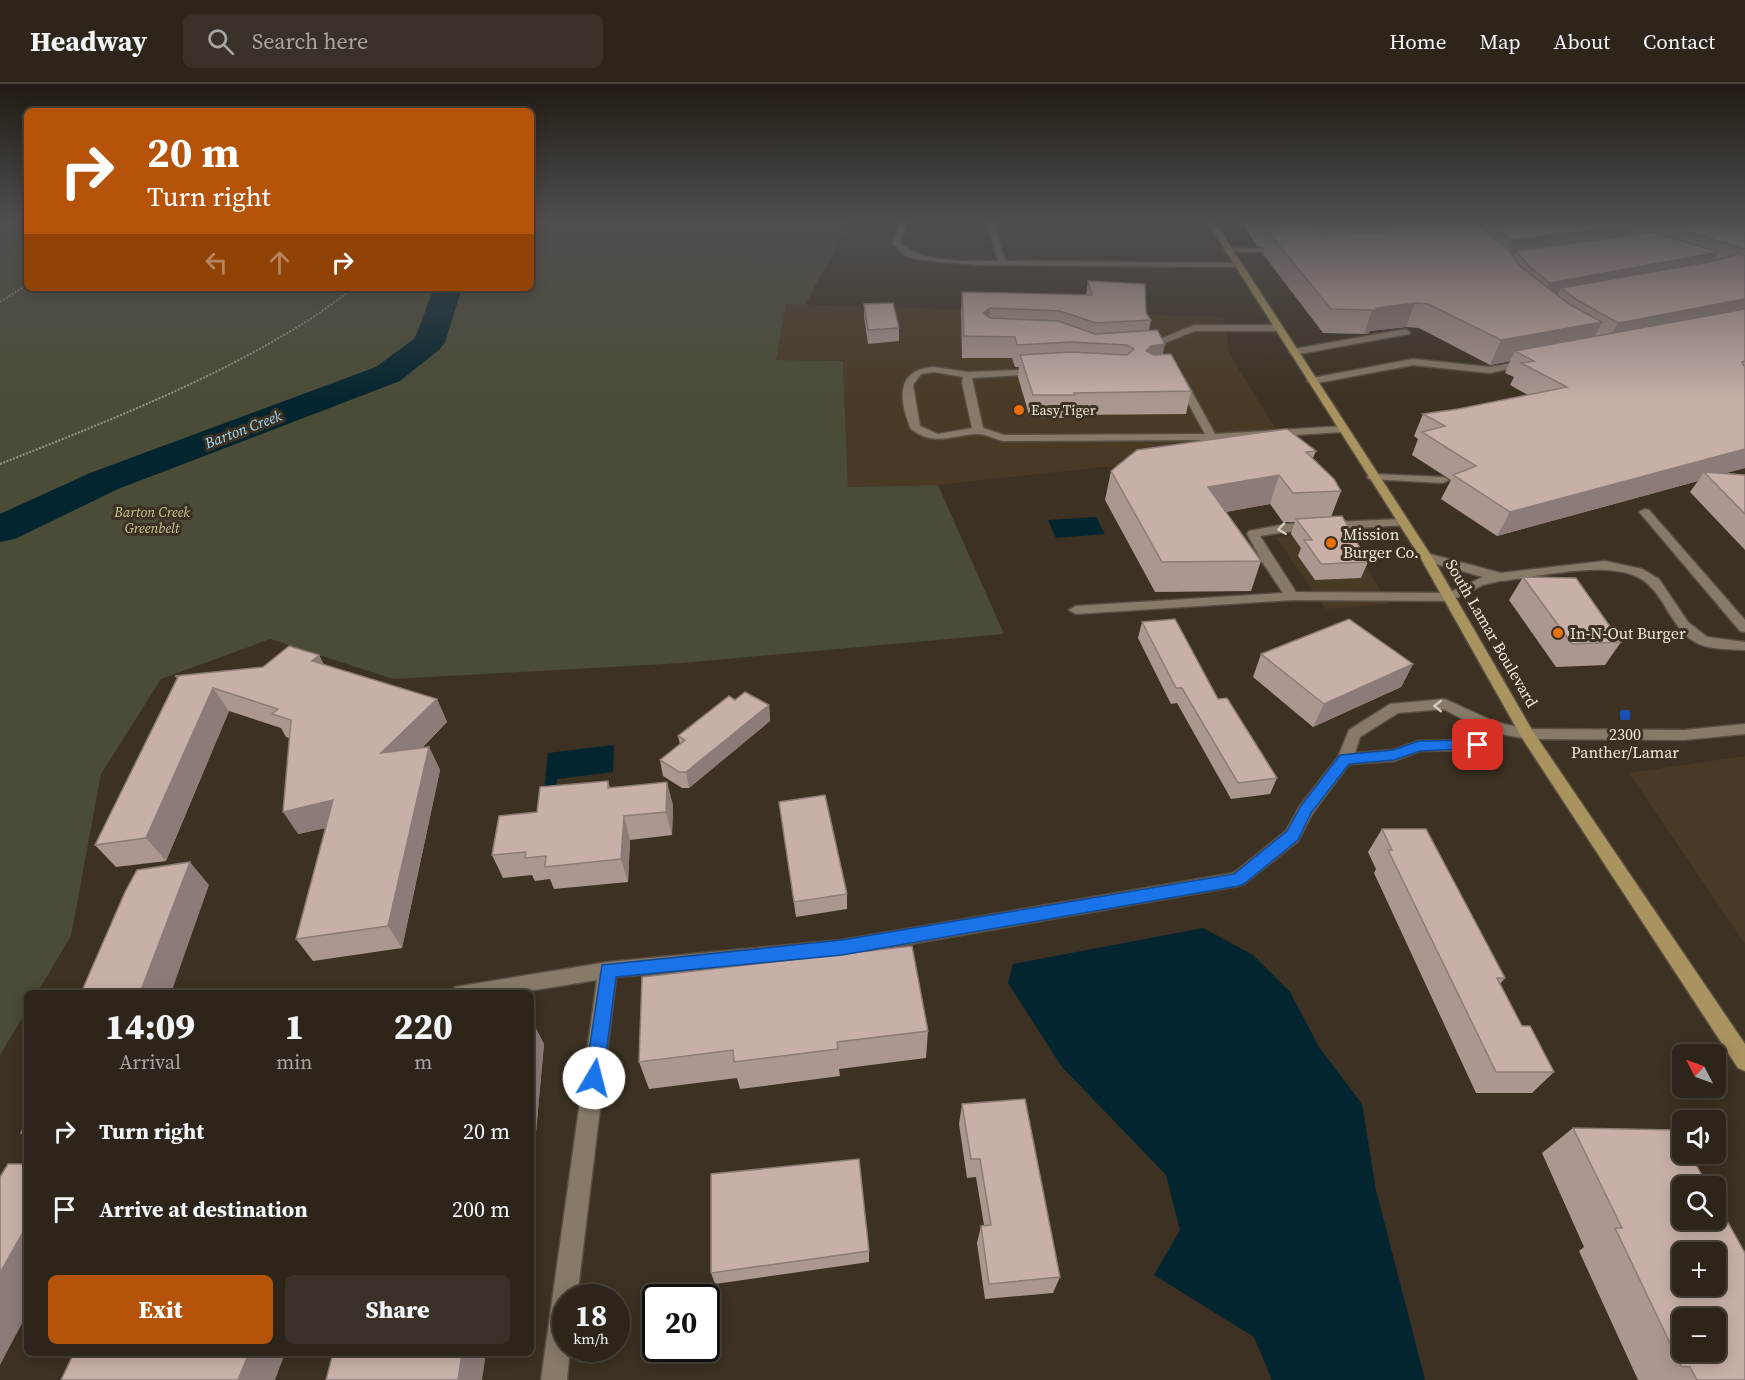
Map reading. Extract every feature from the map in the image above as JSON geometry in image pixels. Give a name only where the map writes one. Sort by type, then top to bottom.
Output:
[{"type":"main road","name":"South Lamar Boulevard","points":[[1248,281],[1426,557],[1527,734],[1745,1061]]},
{"type":"street","points":[[1137,348],[1149,347],[1194,328],[1278,328]]},
{"type":"street","points":[[1294,352],[1406,332]]},
{"type":"street","points":[[1312,381],[1413,362],[1490,370],[1542,360]]},
{"type":"street","points":[[1046,370],[968,375],[928,369],[914,375],[908,384],[915,427],[932,436],[947,437],[978,430],[1003,438],[1212,437],[1343,429]]},
{"type":"street","points":[[1176,371],[1212,437]]},
{"type":"street","points":[[968,375],[967,383],[978,430]]},
{"type":"street","points":[[1373,477],[1443,480]]},
{"type":"street","points":[[1645,512],[1745,628]]},
{"type":"street","points":[[1292,596],[1253,534],[1284,528],[1403,523]]},
{"type":"street","points":[[1426,557],[1500,577]]},
{"type":"street","points":[[1076,610],[1292,596],[1450,597],[1479,582],[1500,577],[1605,565],[1638,572],[1655,582],[1683,625],[1703,641],[1745,646]]},
{"type":"street","points":[[481,990],[608,970],[842,948],[1238,879],[1292,836],[1306,810],[1345,759],[1354,734],[1395,708],[1445,704],[1491,727],[1527,734],[1684,735],[1745,729]]},
{"type":"street","points":[[1345,759],[1394,755],[1419,746],[1478,745],[1491,727]]},
{"type":"street","points":[[554,1380],[608,970]]},
{"type":"path","points":[[0,302],[24,287]]},
{"type":"path","points":[[0,464],[106,422],[214,371],[297,328],[349,291]]},
{"type":"shaded area","points":[[786,304],[1224,317],[1230,355],[1287,447],[938,485],[848,487],[843,361],[776,360]]},
{"type":"shaded area","points":[[1346,531],[1388,604],[1325,609],[1276,537]]},
{"type":"shaded area","points":[[1745,756],[1745,944],[1629,773]]},
{"type":"green space","name":"Barton Creek Greenbelt","points":[[0,281],[24,281],[24,291],[534,291],[534,281],[818,281],[805,305],[786,304],[776,360],[843,361],[848,487],[938,485],[1004,634],[682,663],[393,679],[270,639],[161,679],[101,774],[71,936],[39,990],[24,990],[24,1015],[0,1055]]},
{"type":"water","points":[[1096,517],[1105,534],[1056,538],[1048,520]]},
{"type":"water","points":[[614,745],[613,772],[557,779],[555,800],[543,801],[548,753]]},
{"type":"water","points":[[1203,928],[1253,955],[1290,992],[1319,1047],[1362,1104],[1376,1190],[1425,1380],[1272,1380],[1254,1337],[1154,1275],[1180,1230],[1166,1175],[1062,1067],[1008,983],[1013,964]]},
{"type":"building","points":[[1088,281],[1145,284],[1146,313],[1151,320],[1096,323],[1060,311],[990,308],[983,313],[990,318],[1058,321],[1095,334],[1157,330],[1165,344],[1151,346],[1146,351],[1154,355],[1171,354],[1191,391],[1033,395],[1020,355],[1071,352],[1127,355],[1134,349],[1127,345],[1071,342],[1017,345],[1015,337],[964,336],[962,292],[1092,295]]},
{"type":"building","points":[[1309,281],[1540,281],[1569,304],[1602,322],[1501,340],[1428,304],[1415,303],[1376,308],[1378,310],[1331,309]]},
{"type":"building","points":[[1598,281],[1745,281],[1745,299],[1618,323],[1577,300],[1561,288]]},
{"type":"building","points":[[893,303],[899,328],[868,330],[864,304]]},
{"type":"building","points":[[1745,309],[1745,361],[1742,362],[1745,366],[1745,449],[1510,512],[1453,475],[1476,466],[1422,432],[1445,426],[1423,414],[1567,387],[1521,363],[1534,361],[1515,351]]},
{"type":"building","points":[[1287,429],[1316,451],[1306,452],[1334,479],[1341,491],[1293,493],[1279,475],[1208,487],[1261,561],[1162,562],[1111,471],[1137,450]]},
{"type":"building","points":[[1704,472],[1745,475],[1745,514]]},
{"type":"building","points":[[1342,516],[1368,562],[1321,564],[1304,540],[1312,540],[1296,519]]},
{"type":"building","points":[[1523,577],[1576,578],[1621,642],[1572,644]]},
{"type":"building","points":[[1175,619],[1218,699],[1227,698],[1277,778],[1238,783],[1182,688],[1176,688],[1142,622]]},
{"type":"building","points":[[1349,619],[1413,664],[1324,704],[1261,654]]},
{"type":"building","points":[[289,646],[319,655],[312,661],[437,699],[381,753],[429,747],[388,926],[296,939],[333,800],[283,812],[291,720],[272,714],[278,709],[213,688],[146,838],[95,845],[178,677],[175,676],[263,667]]},
{"type":"building","points":[[745,692],[769,705],[686,772],[679,772],[660,760],[685,740],[678,736],[729,696],[735,700]]},
{"type":"building","points":[[608,781],[608,788],[667,782],[666,812],[624,816],[621,859],[545,867],[546,856],[525,858],[526,852],[492,855],[499,816],[537,812],[540,787]]},
{"type":"building","points":[[825,795],[847,894],[794,902],[779,802]]},
{"type":"building","points":[[1382,829],[1426,829],[1505,978],[1497,978],[1522,1026],[1530,1026],[1554,1072],[1496,1072],[1388,850],[1392,850]]},
{"type":"building","points":[[190,862],[141,990],[82,990],[125,892],[137,870]]},
{"type":"building","points":[[912,946],[928,1031],[837,1042],[838,1049],[734,1062],[733,1050],[639,1062],[642,977]]},
{"type":"building","points":[[1025,1099],[1060,1277],[989,1284],[981,1226],[991,1225],[980,1159],[971,1159],[962,1104]]},
{"type":"building","points":[[1573,1128],[1672,1130],[1672,1164],[1696,1164],[1702,1176],[1672,1176],[1672,1230],[1726,1230],[1726,1219],[1745,1253],[1745,1380],[1697,1380],[1690,1367],[1681,1366],[1679,1362],[1726,1362],[1726,1308],[1672,1308],[1672,1347],[1615,1228],[1622,1228]]},
{"type":"building","points":[[859,1159],[869,1251],[711,1273],[711,1174]]},
{"type":"building","points":[[8,1164],[24,1164],[24,1230],[0,1273],[0,1177]]},
{"type":"building","points":[[73,1356],[248,1356],[238,1380],[61,1380]]},
{"type":"building","points":[[332,1356],[462,1356],[458,1380],[326,1380]]},
{"type":"waterway","name":"Barton Creek","points":[[0,530],[104,481],[388,374],[429,342],[447,291]]},
{"type":"place","name":"Easy Tiger","points":[[1019,410]]},
{"type":"place","name":"Mission Burger Co.","points":[[1331,543]]},
{"type":"place","name":"In-N-Out Burger","points":[[1558,633]]},
{"type":"place","name":"2300 Panther/Lamar","points":[[1625,715]]},
{"type":"route","points":[[594,1078],[608,970],[842,948],[1238,879],[1292,836],[1306,810],[1345,759],[1394,755],[1419,746],[1478,745]]}]
